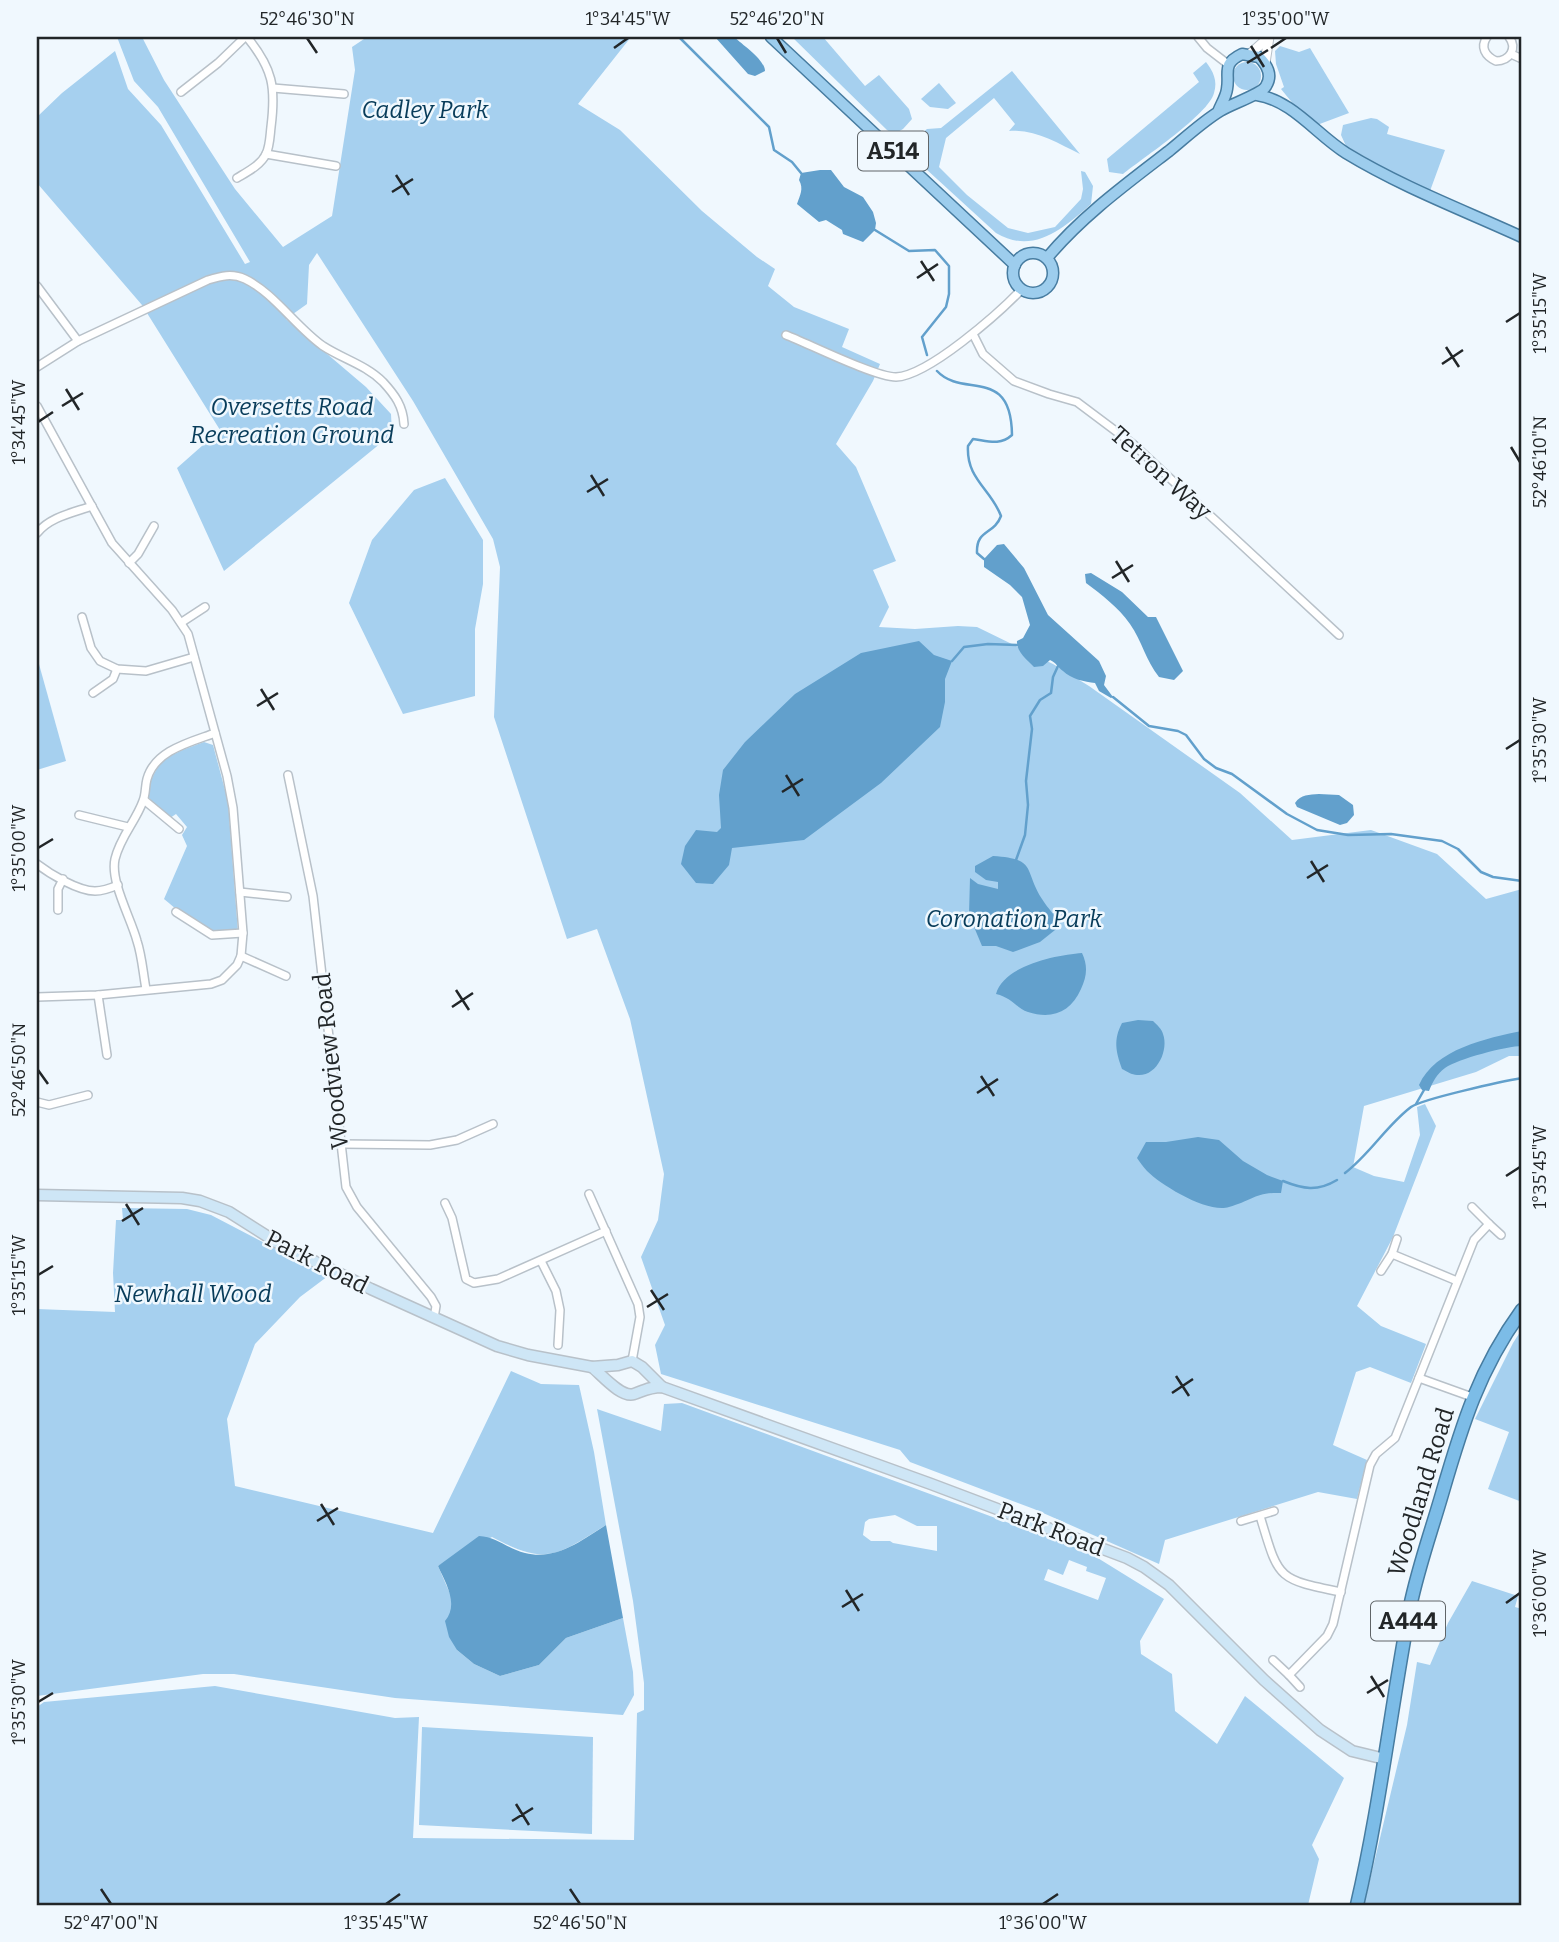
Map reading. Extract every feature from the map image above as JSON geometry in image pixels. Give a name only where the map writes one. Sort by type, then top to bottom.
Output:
[{"type":"highway","name":"Woodland Road","points":[[1357,1905],[1374,1829],[1410,1604],[1420,1567],[1472,1397],[1495,1350],[1522,1310]]},
{"type":"main road","name":"A514","points":[[771,37],[1015,265]]},
{"type":"main road","points":[[1284,105],[1269,78],[1265,63],[1257,55],[1235,58],[1229,65],[1226,77],[1236,93],[1268,96],[1284,105],[1346,153],[1399,182],[1522,237]]},
{"type":"main road","points":[[1047,258],[1079,224],[1218,112],[1267,85],[1269,78]]},
{"type":"main road","points":[[1218,112],[1228,84]]},
{"type":"main road","points":[[1029,253],[1040,253],[1047,258],[1053,271],[1050,284],[1035,293],[1022,289],[1014,278],[1015,265],[1029,253]]},
{"type":"main road","name":"Park Road","points":[[37,1195],[182,1198],[214,1205],[281,1245],[497,1346],[592,1367],[632,1361],[662,1387]]},
{"type":"main road","points":[[614,1386],[613,1374],[618,1365]]},
{"type":"main road","name":"Park Road","points":[[592,1367],[622,1393],[628,1395],[649,1387],[662,1387],[930,1483],[1127,1558],[1169,1585],[1264,1680],[1320,1730],[1352,1751],[1385,1759]]},
{"type":"main road","points":[[639,1391],[645,1382],[644,1371]]},
{"type":"street","points":[[181,92],[218,64],[246,37],[261,54],[272,76],[274,97],[266,154],[258,164],[237,178]]},
{"type":"street","points":[[1198,37],[1229,65]]},
{"type":"street","points":[[1250,54],[1269,37]]},
{"type":"street","points":[[1265,63],[1269,37]]},
{"type":"street","points":[[1484,38],[1485,54],[1501,61],[1511,54],[1513,48],[1509,37]]},
{"type":"street","points":[[1511,54],[1522,59]]},
{"type":"street","points":[[273,88],[344,94]]},
{"type":"street","points":[[266,154],[336,166]]},
{"type":"street","points":[[37,367],[78,341],[208,280],[227,275],[246,279],[323,346],[363,366],[381,380],[397,398],[403,412],[404,424]]},
{"type":"street","points":[[37,286],[78,341]]},
{"type":"street","points":[[786,335],[878,373],[898,377],[913,373],[973,334],[1022,289]]},
{"type":"street","name":"Tetron Way","points":[[973,334],[983,354],[1014,381],[1077,402],[1133,444],[1339,635]]},
{"type":"street","points":[[37,405],[112,543],[181,622],[188,634],[233,807],[243,933],[241,956],[231,972],[222,980],[211,984],[98,995],[37,997]]},
{"type":"street","points":[[37,533],[54,519],[92,506]]},
{"type":"street","points":[[129,562],[138,554],[154,526]]},
{"type":"street","points":[[181,622],[205,607]]},
{"type":"street","points":[[82,617],[91,648],[100,661],[117,669],[146,671],[194,657]]},
{"type":"street","points":[[93,692],[113,679],[117,669]]},
{"type":"street","points":[[146,989],[138,944],[114,871],[115,860],[128,827],[144,800],[147,778],[161,758],[172,750],[215,733]]},
{"type":"street","name":"Woodview Road","points":[[288,775],[313,896],[342,1144],[342,1172],[351,1198],[431,1297],[436,1306],[434,1318]]},
{"type":"street","points":[[144,800],[179,829]]},
{"type":"street","points":[[79,815],[128,827]]},
{"type":"street","points":[[37,864],[49,874],[95,891],[118,885]]},
{"type":"street","points":[[58,910],[58,889],[62,879]]},
{"type":"street","points":[[240,892],[287,897]]},
{"type":"street","points":[[176,912],[212,934],[243,933]]},
{"type":"street","points":[[241,956],[286,976]]},
{"type":"street","points":[[98,995],[107,1055]]},
{"type":"street","points":[[37,1102],[49,1105],[88,1095]]},
{"type":"street","points":[[342,1144],[430,1145],[457,1140],[493,1125]]},
{"type":"street","points":[[589,1194],[638,1304],[639,1317],[632,1361]]},
{"type":"street","points":[[445,1203],[452,1218],[466,1279],[474,1283],[498,1279],[606,1231]]},
{"type":"street","points":[[1472,1207],[1501,1235]]},
{"type":"street","points":[[1289,1675],[1331,1630],[1370,1465],[1376,1454],[1395,1438],[1474,1240],[1489,1224]]},
{"type":"street","points":[[1381,1271],[1392,1254],[1397,1239]]},
{"type":"street","points":[[1392,1254],[1457,1281]]},
{"type":"street","points":[[541,1261],[556,1291],[560,1310],[558,1345]]},
{"type":"street","points":[[1419,1378],[1472,1397]]},
{"type":"street","points":[[1241,1521],[1274,1511]]},
{"type":"street","points":[[1259,1516],[1272,1556],[1285,1575],[1299,1584],[1341,1592]]},
{"type":"street","points":[[1273,1660],[1300,1687]]},
{"type":"green space","points":[[117,37],[142,37],[164,80],[235,189],[283,247],[332,216],[355,70],[352,47],[367,37],[631,37],[578,104],[620,130],[702,211],[775,269],[768,286],[794,307],[849,329],[842,347],[880,364],[836,444],[856,467],[896,561],[873,570],[889,607],[879,627],[977,627],[1053,664],[1089,686],[1240,793],[1292,840],[1371,830],[1437,854],[1486,899],[1522,889],[1522,1056],[1509,1056],[1476,1072],[1364,1106],[1353,1167],[1374,1176],[1404,1182],[1420,1135],[1417,1107],[1425,1104],[1436,1126],[1393,1237],[1357,1306],[1381,1326],[1426,1344],[1411,1383],[1370,1367],[1356,1372],[1333,1445],[1367,1460],[1357,1499],[1318,1492],[1165,1540],[1159,1564],[1034,1509],[910,1462],[900,1450],[661,1374],[655,1345],[665,1325],[641,1257],[658,1220],[664,1174],[630,1019],[597,929],[567,939],[494,717],[500,567],[493,539],[413,401],[317,253],[309,265],[307,304],[286,319],[366,387],[391,414],[392,434],[224,571],[177,468],[220,430],[142,305],[37,183],[37,117],[62,93],[115,51],[128,89],[161,125],[245,264],[250,262],[158,107],[134,81]]},
{"type":"green space","points":[[792,37],[823,37],[865,86],[879,75],[909,109],[912,119],[894,134],[887,130]]},
{"type":"green space","points":[[1280,46],[1299,52],[1310,48],[1349,113],[1317,125],[1304,117],[1281,89],[1284,87],[1276,64],[1275,51]]},
{"type":"green space","points":[[1206,62],[1214,76],[1215,84],[1209,102],[1174,135],[1123,174],[1109,172],[1107,159],[1199,82],[1193,73]]},
{"type":"green space","points":[[1247,62],[1257,66],[1261,76],[1257,86],[1247,90],[1237,86],[1233,76],[1237,66]]},
{"type":"green space","points":[[1012,71],[1080,154],[1037,134],[1009,131],[1015,124],[994,98],[946,138],[939,167],[967,195],[1008,228],[1028,233],[1055,227],[1081,199],[1081,171],[1085,172],[1093,186],[1091,204],[1058,230],[1035,240],[1010,239],[996,233],[914,158],[913,140],[927,129],[941,128]]},
{"type":"green space","points":[[939,83],[956,103],[948,109],[930,107],[921,99]]},
{"type":"green space","points":[[1371,118],[1389,127],[1387,134],[1445,150],[1430,191],[1346,146],[1341,135],[1343,125]]},
{"type":"green space","points":[[445,478],[483,540],[483,584],[475,629],[475,696],[403,714],[349,603],[372,540],[414,490]]},
{"type":"green space","points":[[37,657],[66,761],[37,770]]},
{"type":"green space","points":[[204,742],[213,745],[228,801],[238,932],[206,928],[189,919],[164,899],[187,846],[182,835],[187,827],[176,814],[170,818],[147,796],[150,783],[154,773],[166,759]]},
{"type":"green space","name":"Newhall Wood","points":[[122,1208],[187,1209],[211,1215],[328,1276],[300,1297],[255,1344],[227,1419],[235,1486],[433,1533],[511,1371],[541,1384],[579,1385],[606,1525],[575,1544],[551,1554],[526,1552],[492,1537],[438,1566],[451,1596],[457,1650],[474,1664],[500,1676],[539,1665],[566,1638],[623,1618],[633,1672],[634,1695],[623,1715],[395,1698],[234,1674],[203,1674],[37,1696],[37,1309],[115,1312],[113,1273],[116,1220],[123,1220]]},
{"type":"green space","points":[[1522,1329],[1522,1502],[1488,1489],[1509,1432],[1475,1419]]},
{"type":"green space","points":[[682,1403],[1088,1552],[1164,1599],[1140,1641],[1141,1654],[1172,1674],[1175,1711],[1217,1744],[1245,1696],[1344,1778],[1312,1845],[1319,1859],[1308,1905],[37,1905],[37,1707],[44,1702],[215,1686],[395,1718],[419,1717],[413,1838],[634,1840],[637,1713],[644,1710],[644,1683],[633,1601],[597,1409],[661,1431],[664,1404]],"holes":[[[895,1515],[917,1526],[937,1526],[937,1551],[890,1541],[871,1541],[863,1535],[865,1522],[869,1519]],[[1069,1560],[1087,1567],[1086,1571],[1106,1578],[1098,1600],[1044,1580],[1048,1569],[1063,1575]]]},
{"type":"green space","points":[[1472,1581],[1518,1596],[1515,1607],[1522,1609],[1522,1905],[1364,1905],[1407,1725],[1417,1662],[1430,1665],[1448,1623]]},
{"type":"green space","points":[[422,1727],[593,1737],[592,1834],[419,1825]]},
{"type":"shaded area","points":[[715,37],[734,37],[758,58],[765,71],[755,76],[748,74]]},
{"type":"shaded area","points":[[831,170],[844,187],[863,197],[873,212],[875,230],[863,242],[843,234],[842,230],[826,220],[819,222],[797,204],[801,192],[801,173]]},
{"type":"shaded area","points":[[1004,544],[1024,568],[1048,615],[1099,661],[1106,676],[1104,685],[1113,697],[1099,691],[1095,683],[1070,676],[1050,660],[1043,666],[1034,667],[1020,652],[1017,641],[1023,638],[1030,625],[1022,597],[984,567],[984,559],[997,545]]},
{"type":"shaded area","points":[[1091,573],[1122,592],[1148,617],[1156,617],[1183,671],[1174,680],[1159,677],[1125,618],[1086,583],[1085,574]]},
{"type":"shaded area","points":[[919,641],[934,655],[952,661],[945,679],[945,702],[940,727],[881,783],[804,840],[732,848],[729,865],[713,884],[696,883],[681,864],[685,846],[696,830],[717,832],[721,828],[719,795],[723,770],[745,742],[795,694],[861,653]]},
{"type":"shaded area","points":[[1339,795],[1353,805],[1354,815],[1347,823],[1340,825],[1297,807],[1295,803],[1303,796]]},
{"type":"shaded area","points":[[993,856],[1017,860],[1027,867],[1036,889],[1060,926],[1040,942],[1013,952],[996,946],[982,946],[969,915],[970,878],[978,884],[998,889],[998,882],[986,880],[975,872],[975,866]]},
{"type":"shaded area","points":[[1082,953],[1086,967],[1083,984],[1077,997],[1060,1012],[1045,1015],[1028,1012],[996,994],[1001,984],[1020,969],[1046,959]]},
{"type":"shaded area","points":[[1153,1021],[1162,1030],[1164,1047],[1156,1067],[1150,1072],[1137,1075],[1122,1069],[1116,1041],[1122,1023]]},
{"type":"shaded area","points":[[1522,1031],[1522,1046],[1505,1048],[1451,1064],[1437,1075],[1429,1091],[1422,1090],[1419,1085],[1437,1062],[1449,1054],[1493,1037]]},
{"type":"shaded area","points":[[1198,1137],[1219,1140],[1243,1161],[1283,1181],[1281,1193],[1259,1195],[1229,1207],[1210,1206],[1198,1203],[1163,1184],[1147,1171],[1137,1158],[1146,1142]]},
{"type":"shaded area","points":[[606,1525],[623,1618],[566,1638],[539,1665],[500,1676],[474,1664],[457,1650],[449,1637],[445,1621],[451,1608],[450,1594],[438,1566],[479,1536],[536,1555],[568,1548]]},
{"type":"waterway","points":[[679,37],[769,127],[774,150],[792,162],[801,173]]},
{"type":"waterway","points":[[875,230],[909,251],[935,250],[949,266],[946,307],[922,337],[927,355]]},
{"type":"waterway","points":[[937,371],[948,379],[995,391],[1004,399],[1010,413],[1012,435],[998,442],[973,439],[968,446],[968,457],[975,476],[1001,516],[977,545],[977,553],[984,559]]},
{"type":"waterway","points":[[952,661],[964,647],[1017,645]]},
{"type":"waterway","points":[[1016,860],[1025,835],[1028,805],[1026,781],[1032,729],[1030,716],[1040,700],[1051,693],[1058,666]]},
{"type":"waterway","points":[[1113,697],[1149,726],[1186,735],[1204,759],[1216,768],[1232,774],[1287,814],[1317,830],[1348,835],[1391,834],[1442,841],[1458,849],[1481,872],[1493,877],[1522,881]]},
{"type":"waterway","points":[[1345,1173],[1411,1107],[1446,1095],[1522,1078]]},
{"type":"waterway","points":[[1416,1104],[1424,1090]]},
{"type":"waterway","points":[[1283,1181],[1310,1188],[1337,1180]]},
{"type":"park label","name":"Cadley Park","points":[[425,110]]},
{"type":"park label","name":"Oversetts Road Recreation Ground","points":[[292,421]]},
{"type":"park label","name":"Coronation Park","points":[[1014,919]]}]
